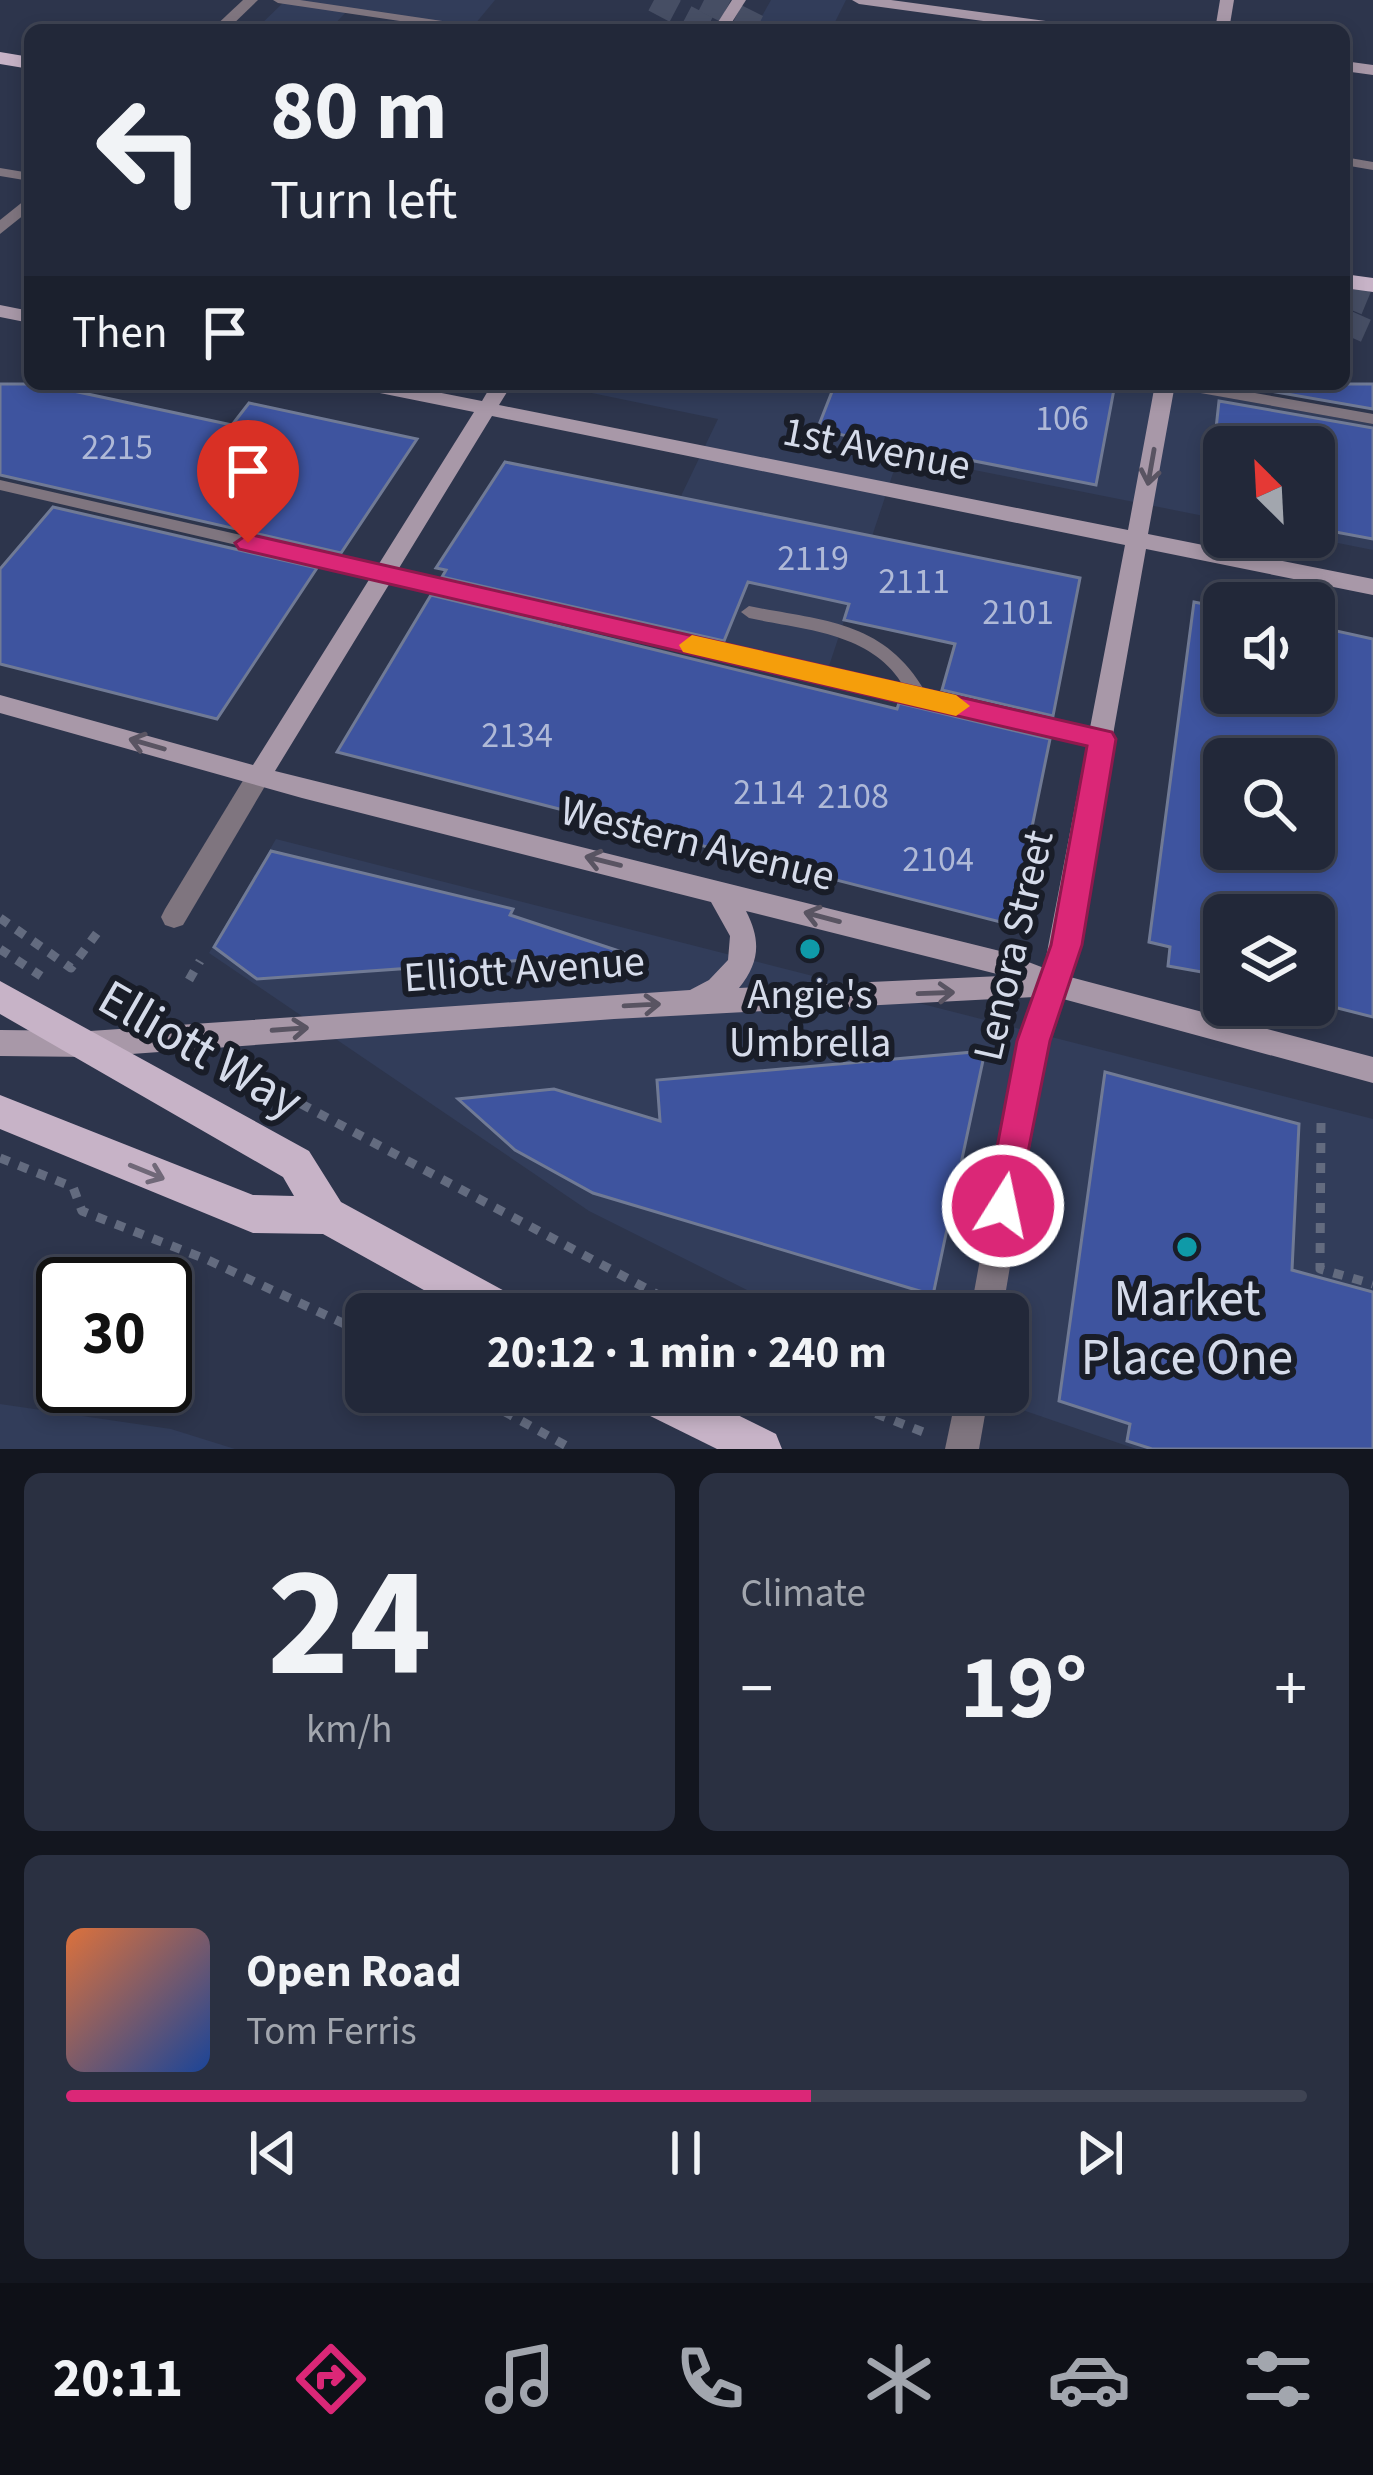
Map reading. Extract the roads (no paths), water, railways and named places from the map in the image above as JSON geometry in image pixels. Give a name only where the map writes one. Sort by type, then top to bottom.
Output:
[{"type":"main road","points":[[859,0],[1038,24]]},
{"type":"main road","name":"1st Avenue","points":[[394,390],[1373,587]]},
{"type":"main road","points":[[259,776],[498,390]]},
{"type":"main road","name":"Lenora Street","points":[[1055,985],[1165,390]]},
{"type":"main road","name":"Western Avenue","points":[[0,704],[259,776],[1000,963],[1055,985],[1373,1070]]},
{"type":"main road","points":[[694,1002],[736,974],[745,953],[745,931],[717,889]]},
{"type":"main road","name":"Elliott Avenue","points":[[0,1043],[90,1044],[694,1002],[1055,985]]},
{"type":"main road","name":"Elliott Way","points":[[0,996],[296,1164],[327,1215]]},
{"type":"main road","name":"Elliott Way","points":[[0,1112],[254,1214],[327,1215],[469,1293]]},
{"type":"main road","points":[[689,1413],[761,1449]]},
{"type":"street","points":[[224,24],[250,0]]},
{"type":"street","points":[[0,229],[24,207]]},
{"type":"street","points":[[174,917],[259,776]]},
{"type":"street","name":"Lenora Street","points":[[990,1293],[1034,1041],[1055,985]]},
{"type":"street","points":[[962,1449],[969,1413]]},
{"type":"lane","points":[[278,0],[442,24]]},
{"type":"lane","points":[[1211,390],[1373,419]]},
{"type":"lane","points":[[0,485],[1102,739]]},
{"type":"lane","points":[[749,612],[877,642],[902,662],[920,698]]},
{"type":"tunnel","points":[[654,0],[700,24]]},
{"type":"tunnel","points":[[704,0],[752,24]]},
{"type":"tunnel","points":[[1350,296],[1373,306]]},
{"type":"tunnel","points":[[1350,324],[1373,334]]},
{"type":"place","name":"Angie's Umbrella","points":[[810,949]]},
{"type":"place","name":"Market Place One","points":[[1187,1247]]}]
